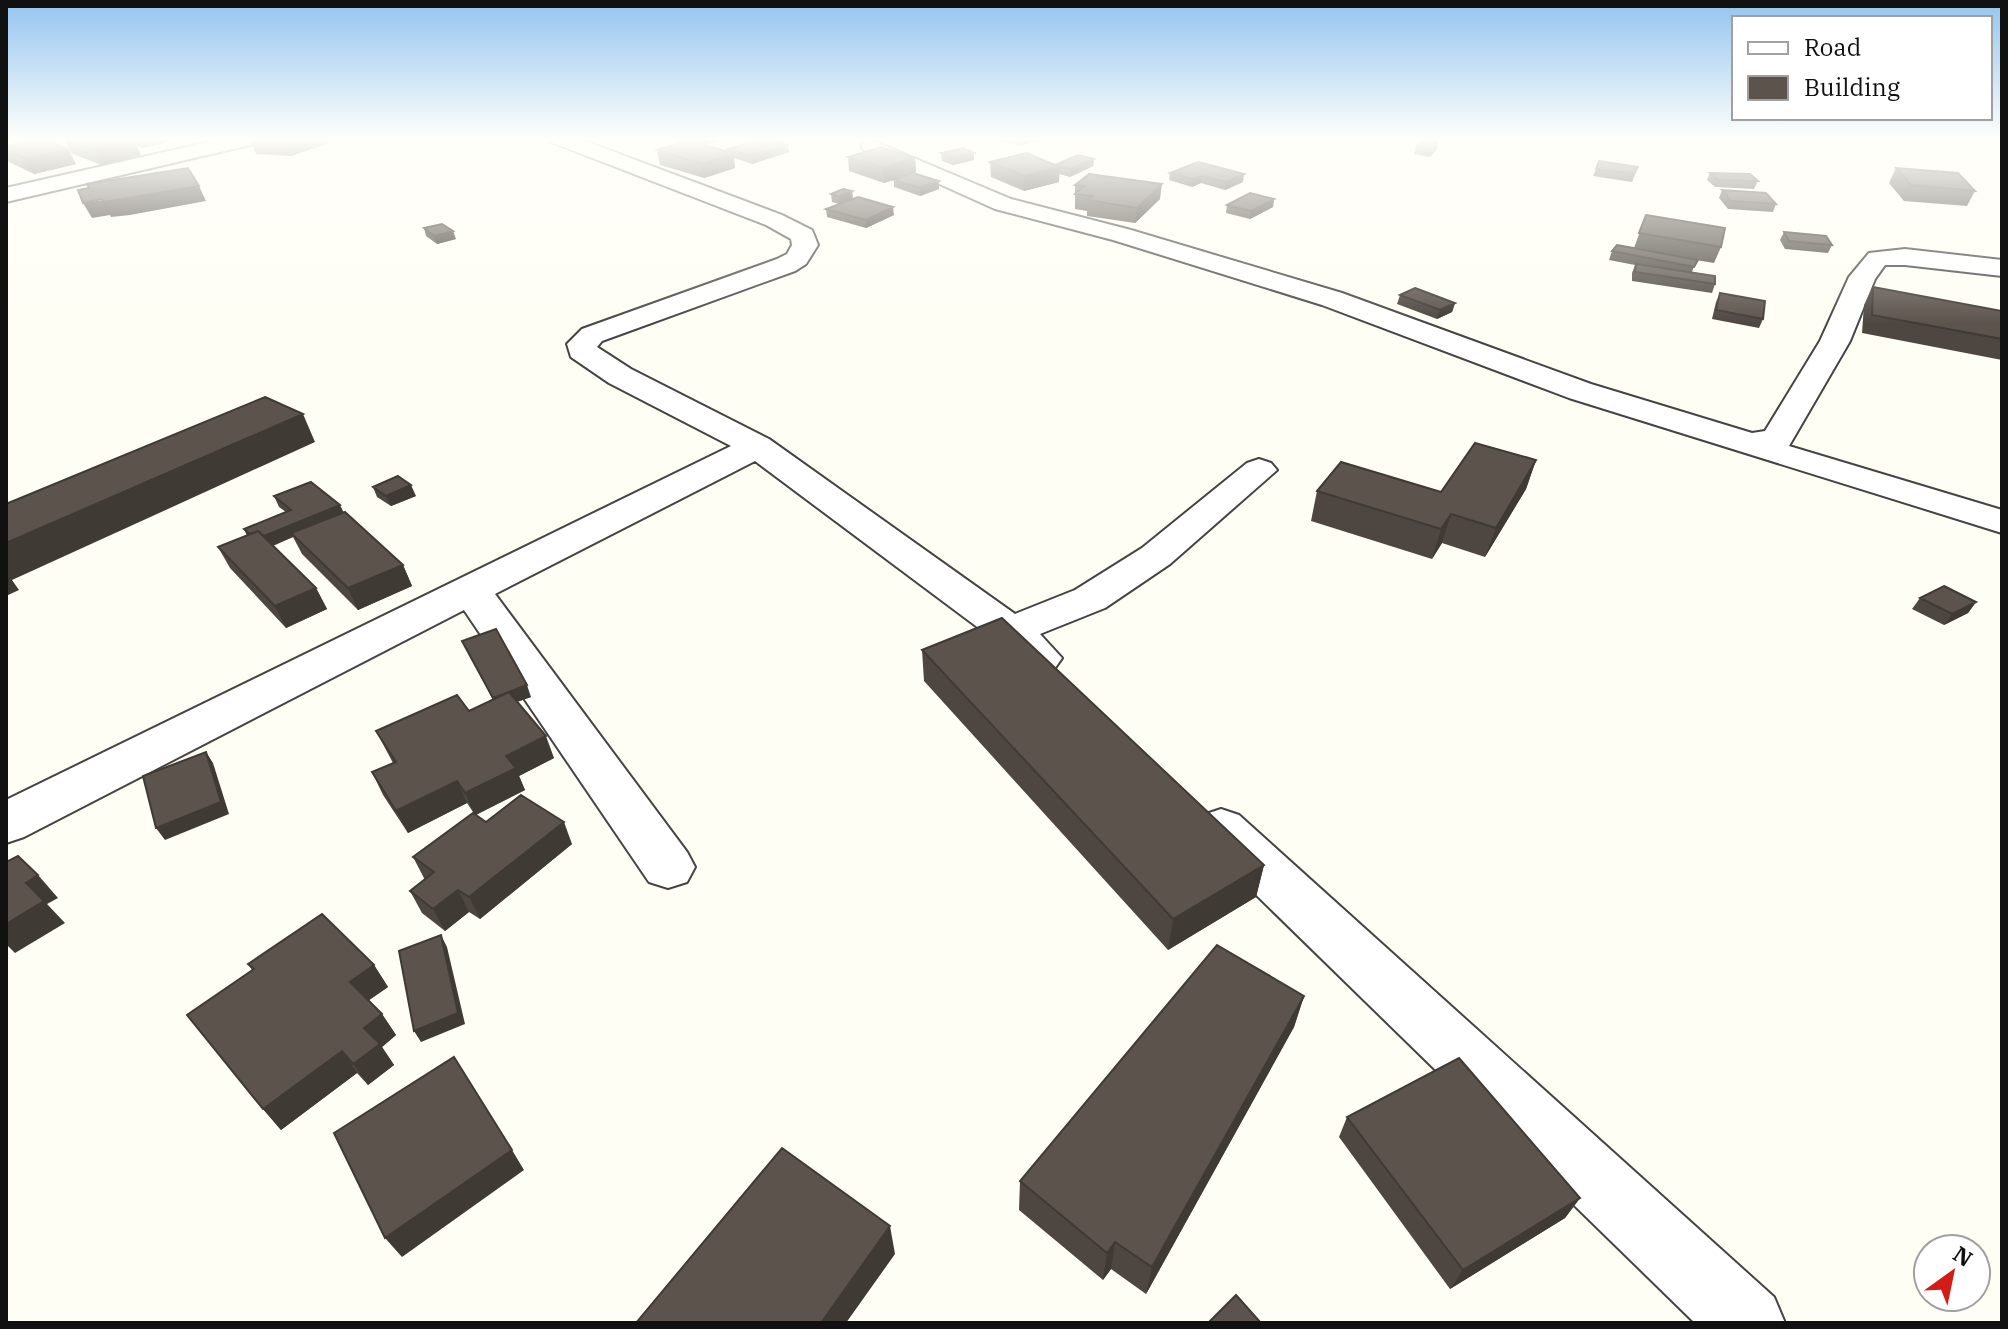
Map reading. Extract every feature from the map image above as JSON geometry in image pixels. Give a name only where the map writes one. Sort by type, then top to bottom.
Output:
[{"type":"street","points":[[724,200],[803,235],[805,245],[801,254],[786,265],[592,335],[582,344],[582,351],[592,360],[757,446],[1011,631],[1067,683]]},
{"type":"street","points":[[994,200],[1122,235],[1332,299],[1580,391],[2002,522]]},
{"type":"street","points":[[1735,440],[1758,444],[1771,443],[1778,438],[1835,341],[1862,277],[1878,258],[1905,257],[2002,268]]},
{"type":"street","points":[[6,823],[757,446]]},
{"type":"street","points":[[1011,631],[1090,599],[1156,556],[1259,470]]},
{"type":"street","points":[[471,590],[668,867]]},
{"type":"street","points":[[1190,799],[1748,1323]]},
{"type":"building","points":[[850,200],[869,200],[893,207],[866,220],[826,209]]},
{"type":"building","points":[[1088,200],[1145,200],[1137,208]]},
{"type":"building","points":[[1237,200],[1272,200],[1251,211],[1227,205]]},
{"type":"building","points":[[1772,200],[1776,204],[1731,201]]},
{"type":"building","points":[[1646,215],[1725,228],[1721,247],[1639,233]]},
{"type":"building","points":[[442,224],[453,231],[434,236],[424,228]]},
{"type":"building","points":[[1784,232],[1826,236],[1832,245],[1789,241]]},
{"type":"building","points":[[1617,245],[1698,260],[1694,267],[1612,251]]},
{"type":"building","points":[[1636,264],[1715,276],[1715,284],[1635,272]]},
{"type":"building","points":[[1873,287],[2002,311],[2002,339],[1872,315]]},
{"type":"building","points":[[1415,288],[1455,303],[1440,310],[1400,295]]},
{"type":"building","points":[[1720,293],[1765,301],[1763,319],[1716,310]]},
{"type":"building","points":[[265,397],[303,414],[6,543],[6,504]]},
{"type":"building","points":[[1475,443],[1536,460],[1496,528],[1451,514],[1441,529],[1317,491],[1341,462],[1441,492]]},
{"type":"building","points":[[398,476],[411,485],[386,496],[373,487]]},
{"type":"building","points":[[311,482],[340,505],[264,536],[258,531],[250,534],[244,529],[291,510],[274,496]]},
{"type":"building","points":[[345,512],[403,565],[348,588],[291,533]]},
{"type":"building","points":[[258,531],[316,588],[275,606],[218,547]]},
{"type":"building","points":[[1944,586],[1976,602],[1952,614],[1920,598]]},
{"type":"building","points":[[1002,618],[1264,865],[1173,919],[922,650]]},
{"type":"building","points":[[496,629],[527,685],[493,698],[462,641]]},
{"type":"building","points":[[509,692],[546,736],[506,756],[516,768],[465,793],[457,781],[396,811],[372,772],[396,762],[376,731],[457,695],[469,711]]},
{"type":"building","points":[[206,752],[221,802],[156,828],[143,776]]},
{"type":"building","points":[[521,795],[564,822],[469,897],[458,890],[433,909],[410,891],[434,872],[413,857],[473,813],[486,822]]},
{"type":"building","points":[[18,856],[38,875],[26,883],[44,901],[6,924],[6,862]]},
{"type":"building","points":[[322,914],[374,965],[350,982],[382,1014],[364,1028],[380,1044],[353,1064],[342,1051],[263,1109],[187,1015],[254,969],[248,964]]},
{"type":"building","points":[[441,935],[458,1013],[414,1031],[399,951]]},
{"type":"building","points":[[1217,945],[1304,996],[1152,1267],[1115,1242],[1107,1253],[1020,1181]]},
{"type":"building","points":[[454,1057],[512,1150],[385,1238],[334,1133]]},
{"type":"building","points":[[1459,1058],[1580,1198],[1463,1270],[1347,1117]]},
{"type":"building","points":[[782,1148],[890,1226],[821,1323],[636,1323]]},
{"type":"building","points":[[1236,1295],[1261,1323],[1208,1323]]}]
